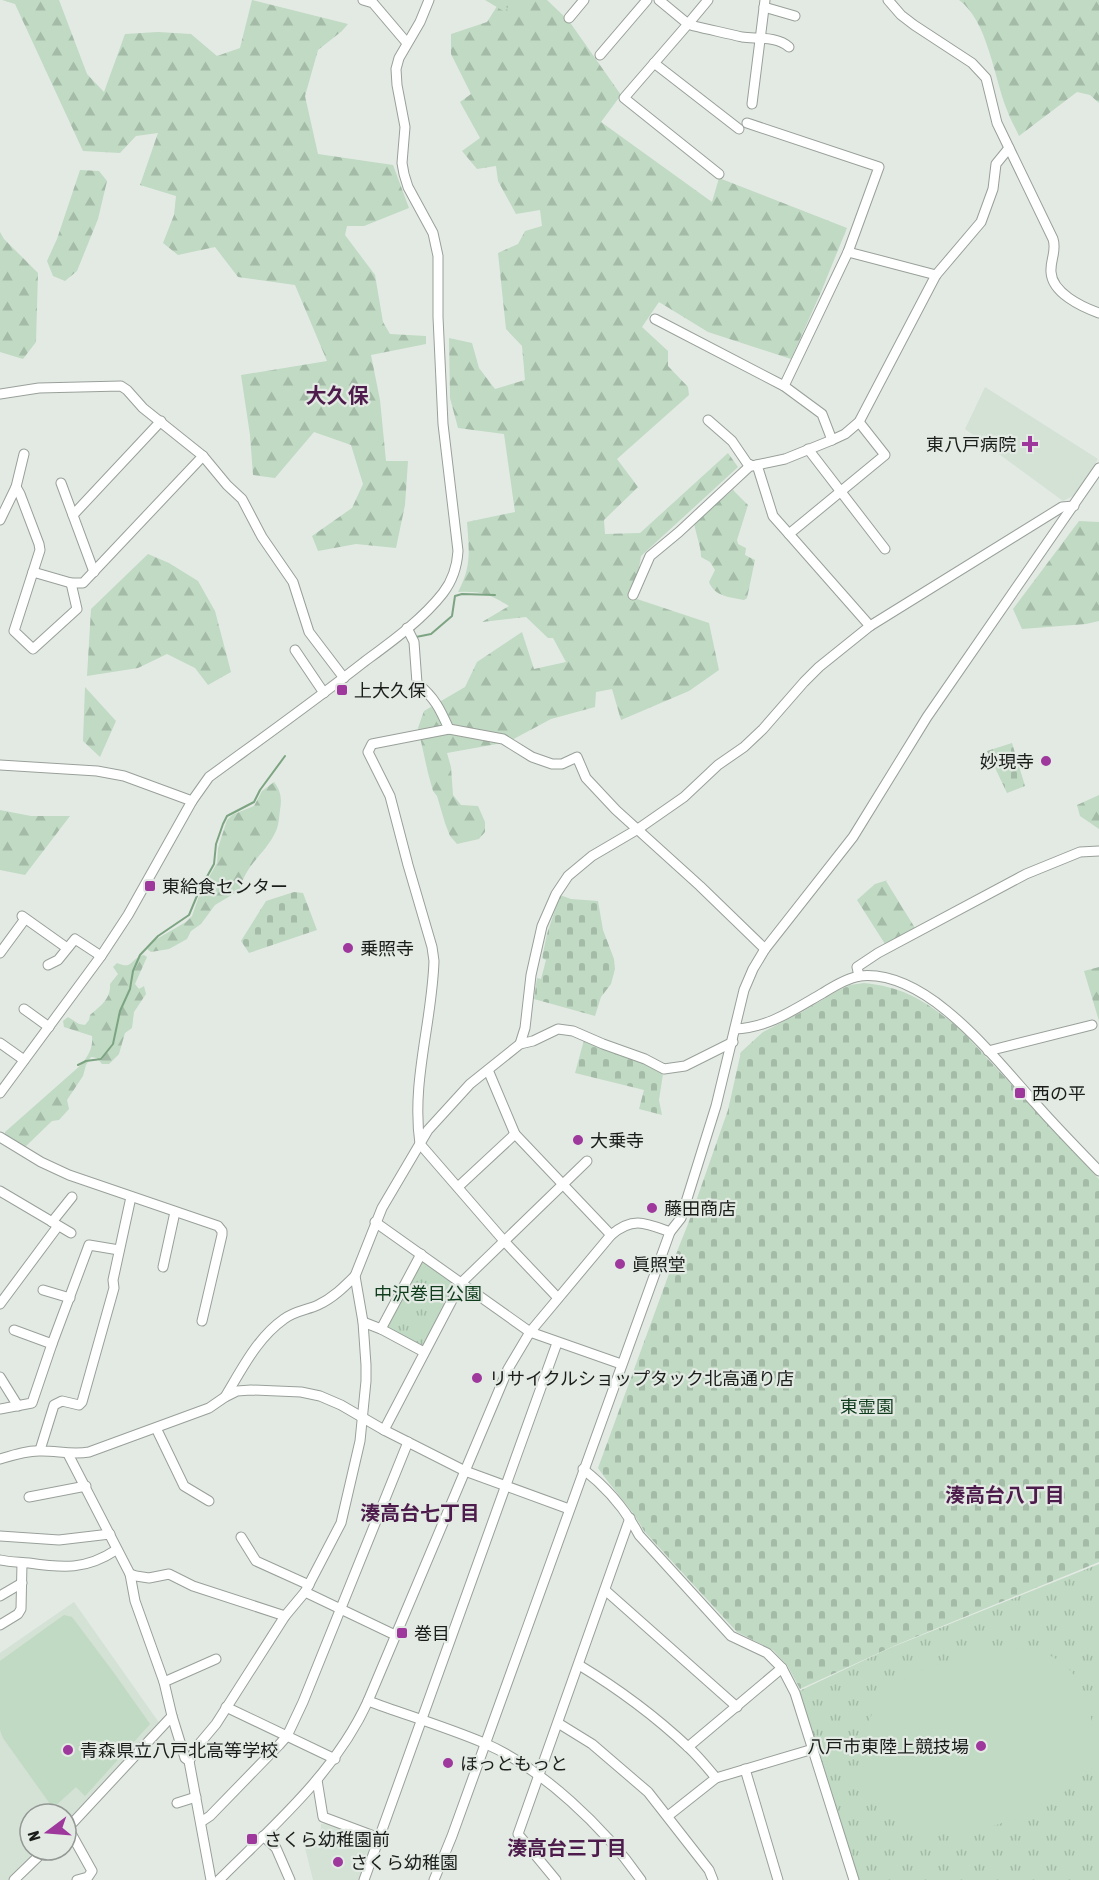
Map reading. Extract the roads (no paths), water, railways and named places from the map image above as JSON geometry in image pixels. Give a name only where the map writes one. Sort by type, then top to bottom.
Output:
[{"type":"street","points":[[363,0],[373,3],[407,43]]},
{"type":"street","points":[[381,11],[384,0]]},
{"type":"street","points":[[0,1093],[101,956],[128,915],[192,801],[209,777],[344,678],[407,628],[443,593],[452,580],[457,567],[458,551],[443,424],[437,249],[433,233],[408,187],[402,163],[405,128],[396,69],[399,58],[420,22],[429,0]]},
{"type":"street","points":[[569,18],[584,0]]},
{"type":"street","points":[[600,55],[647,0]]},
{"type":"street","points":[[659,0],[688,24],[744,37],[784,43],[789,46]]},
{"type":"street","points":[[708,0],[624,99],[719,174]]},
{"type":"street","points":[[890,1],[901,15],[972,63],[986,78],[997,123],[1053,239],[1055,250],[1051,273],[1053,282],[1084,308],[1099,313]]},
{"type":"street","points":[[752,104],[765,3],[795,16]]},
{"type":"street","points":[[654,63],[743,126],[879,167],[848,252],[784,386]]},
{"type":"street","points":[[708,420],[732,441],[747,463],[754,465],[785,459],[832,440],[845,434],[859,422],[936,275],[981,222],[993,189],[996,164],[1009,148]]},
{"type":"street","points":[[848,252],[936,275]]},
{"type":"street","points":[[655,319],[784,386],[822,414],[832,440]]},
{"type":"street","points":[[0,394],[39,388],[121,386],[127,390],[143,408],[202,456],[227,486],[242,499],[267,545],[293,582],[309,632],[344,678]]},
{"type":"street","points":[[73,515],[161,421]]},
{"type":"street","points":[[789,534],[885,455],[859,422]]},
{"type":"street","points":[[807,449],[885,549]]},
{"type":"street","points":[[0,520],[16,487],[24,454]]},
{"type":"street","points":[[33,572],[71,583],[83,583],[202,456]]},
{"type":"street","points":[[754,465],[773,516],[870,626]]},
{"type":"street","points":[[633,595],[650,556],[754,465]]},
{"type":"street","points":[[434,1880],[452,1836],[670,1232],[681,1218],[716,1106],[744,990],[753,969],[765,949],[853,837],[927,717],[1099,468]]},
{"type":"street","points":[[62,483],[94,572]]},
{"type":"street","points":[[16,487],[21,494],[40,550],[14,631],[33,649],[76,609],[71,583]]},
{"type":"street","points":[[520,1044],[525,1028],[534,958],[542,926],[556,894],[568,876],[592,856],[638,829],[684,796],[718,765],[753,740],[811,674],[870,626],[1062,507],[1074,506]]},
{"type":"street","points":[[407,628],[414,642],[417,684],[439,705],[449,729]]},
{"type":"street","points":[[295,650],[324,693]]},
{"type":"street","points":[[558,1298],[505,1242],[420,1144],[417,1124],[418,1085],[434,961],[390,796],[368,752],[372,744],[449,729],[503,739],[532,757],[552,764],[562,764],[577,757],[586,778],[616,810],[765,949]]},
{"type":"street","points":[[0,765],[97,771],[124,776],[192,801]]},
{"type":"street","points":[[859,976],[857,967],[878,953],[1015,880],[1080,852],[1099,851]]},
{"type":"street","points":[[0,953],[23,917],[67,948]]},
{"type":"street","points":[[48,965],[58,960],[73,940],[77,939],[101,956]]},
{"type":"street","points":[[735,1029],[757,1027],[770,1022],[832,987],[859,976],[894,980],[930,998],[952,1015],[988,1050],[1052,1123],[1099,1171]]},
{"type":"street","points":[[24,1009],[49,1027]]},
{"type":"street","points":[[988,1050],[1092,1025]]},
{"type":"street","points":[[225,1396],[262,1338],[286,1317],[331,1297],[355,1276],[382,1208],[428,1130],[470,1084],[520,1044],[533,1041],[558,1029],[573,1031],[645,1059],[664,1069],[685,1066],[733,1042]]},
{"type":"street","points":[[0,1043],[24,1060]]},
{"type":"street","points":[[488,1070],[515,1134],[611,1235]]},
{"type":"street","points":[[458,1187],[515,1134]]},
{"type":"street","points":[[0,1137],[41,1162],[69,1175],[218,1226],[222,1231],[202,1321]]},
{"type":"street","points":[[384,1430],[461,1283],[587,1161]]},
{"type":"street","points":[[0,1191],[71,1233]]},
{"type":"street","points":[[0,1304],[72,1197]]},
{"type":"street","points":[[40,1450],[54,1405],[62,1401],[75,1405],[82,1402],[114,1288],[113,1280],[131,1197]]},
{"type":"street","points":[[163,1267],[175,1212]]},
{"type":"street","points":[[375,1222],[530,1332],[621,1364]]},
{"type":"street","points":[[219,1880],[317,1780],[347,1740],[368,1701],[508,1369],[530,1332],[620,1227],[639,1222],[670,1232]]},
{"type":"street","points":[[0,1410],[32,1403],[89,1245],[119,1250]]},
{"type":"street","points":[[381,1329],[421,1254]]},
{"type":"street","points":[[189,1761],[216,1724],[285,1616],[307,1589],[341,1523],[363,1419],[366,1365],[363,1322],[355,1276]]},
{"type":"street","points":[[43,1290],[70,1298]]},
{"type":"street","points":[[363,1322],[424,1352]]},
{"type":"street","points":[[15,1330],[52,1344]]},
{"type":"street","points":[[364,1880],[557,1342]]},
{"type":"street","points":[[0,1377],[18,1406]]},
{"type":"street","points":[[0,1459],[40,1450],[77,1455],[89,1452],[209,1408],[225,1396],[237,1391],[301,1392],[320,1396],[341,1406],[465,1471],[569,1509]]},
{"type":"street","points":[[156,1428],[184,1486],[209,1501]]},
{"type":"street","points":[[201,1822],[210,1816],[287,1736],[408,1442]]},
{"type":"street","points":[[68,1454],[130,1574],[135,1601],[164,1682],[185,1758],[189,1761],[212,1880]]},
{"type":"street","points":[[583,1469],[599,1483],[630,1518],[639,1535],[731,1636],[767,1653],[782,1668],[795,1693],[854,1880]]},
{"type":"street","points":[[29,1497],[86,1486]]},
{"type":"street","points":[[556,1880],[518,1834],[630,1518]]},
{"type":"street","points":[[0,1536],[59,1540],[110,1534]]},
{"type":"street","points":[[241,1537],[256,1561],[340,1609],[395,1635]]},
{"type":"street","points":[[0,1560],[57,1567],[78,1566],[99,1560],[116,1550]]},
{"type":"street","points":[[0,1625],[18,1614],[21,1609],[22,1563]]},
{"type":"street","points":[[130,1574],[149,1578],[170,1574],[193,1586],[285,1616]]},
{"type":"street","points":[[0,1596],[22,1583]]},
{"type":"street","points":[[605,1590],[737,1707]]},
{"type":"street","points":[[164,1682],[216,1659]]},
{"type":"street","points":[[579,1665],[600,1677],[646,1712],[688,1747],[717,1778]]},
{"type":"street","points":[[688,1747],[782,1668]]},
{"type":"street","points":[[368,1701],[484,1743],[504,1754],[539,1777],[584,1814],[611,1841],[641,1880]]},
{"type":"street","points":[[226,1707],[334,1758]]},
{"type":"street","points":[[78,1817],[172,1716]]},
{"type":"street","points":[[558,1723],[592,1744],[648,1792],[709,1870],[714,1880]]},
{"type":"street","points":[[668,1816],[717,1778],[813,1749]]},
{"type":"street","points":[[745,1770],[778,1880]]},
{"type":"street","points":[[317,1780],[323,1817],[380,1838]]},
{"type":"street","points":[[177,1803],[196,1797]]},
{"type":"street","points":[[263,1836],[276,1848],[290,1880]]},
{"type":"street","points":[[77,1880],[88,1878],[92,1872],[78,1848]]},
{"type":"street","points":[[14,1880],[33,1862]]},
{"type":"waterway","points":[[416,637],[431,634],[452,616],[455,596],[462,594],[495,595]]},
{"type":"waterway","points":[[78,1065],[86,1061],[101,1059],[113,1044],[120,1011],[130,989],[133,971],[140,955],[158,936],[189,915],[214,864],[216,844],[227,816],[254,802],[285,756]]},
{"type":"place","name":"東八戸病院","points":[[1030,444]]},
{"type":"place","name":"上大久保","points":[[342,690]]},
{"type":"place","name":"妙現寺","points":[[1046,761]]},
{"type":"place","name":"東給食センター","points":[[150,886]]},
{"type":"place","name":"乗照寺","points":[[348,948]]},
{"type":"place","name":"西の平","points":[[1020,1093]]},
{"type":"place","name":"大乗寺","points":[[578,1140]]},
{"type":"place","name":"藤田商店","points":[[652,1208]]},
{"type":"place","name":"眞照堂","points":[[620,1264]]},
{"type":"place","name":"リサイクルショップタック北高通り店","points":[[477,1378]]},
{"type":"place","name":"巻目","points":[[402,1633]]},
{"type":"place","name":"八戸市東陸上競技場","points":[[981,1746]]},
{"type":"place","name":"青森県立八戸北高等学校","points":[[68,1750]]},
{"type":"place","name":"ほっともっと","points":[[448,1763]]},
{"type":"place","name":"さくら幼稚園前","points":[[252,1839]]},
{"type":"place","name":"さくら幼稚園","points":[[338,1862]]},
{"type":"district","name":"大久保","points":[[337,395]]},
{"type":"district","name":"湊高台八丁目","points":[[1005,1494]]},
{"type":"district","name":"湊高台七丁目","points":[[420,1512]]},
{"type":"district","name":"湊高台三丁目","points":[[567,1847]]},
{"type":"park label","name":"中沢巻目公園","points":[[428,1293]]},
{"type":"park label","name":"東霊園","points":[[867,1406]]}]
